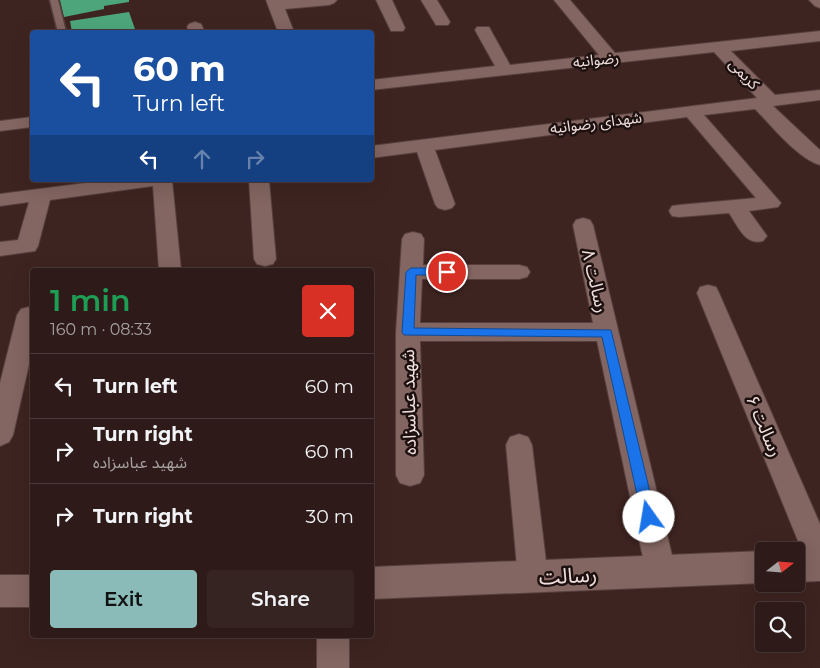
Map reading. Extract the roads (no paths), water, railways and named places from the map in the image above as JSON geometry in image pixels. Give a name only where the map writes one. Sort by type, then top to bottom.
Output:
[{"type":"main road","points":[[805,566],[820,565]]},
{"type":"main road","name":"رسالت","points":[[374,583],[533,578],[755,567]]},
{"type":"street","points":[[285,30],[275,3],[329,0]]},
{"type":"street","points":[[384,0],[398,28]]},
{"type":"street","points":[[429,0],[442,22]]},
{"type":"street","points":[[562,0],[611,58]]},
{"type":"street","points":[[817,0],[820,3]]},
{"type":"street","points":[[483,30],[505,70]]},
{"type":"street","name":"رضوانیه","points":[[374,85],[820,36]]},
{"type":"street","name":"کریمی","points":[[718,47],[800,143],[820,159]]},
{"type":"street","name":"شهدای رضوانیه","points":[[374,152],[820,95]]},
{"type":"street","points":[[679,211],[771,203],[691,111]]},
{"type":"street","points":[[0,126],[30,122]]},
{"type":"street","points":[[424,146],[445,204]]},
{"type":"street","points":[[0,200],[41,195],[96,184],[126,182]]},
{"type":"street","points":[[162,182],[170,268]]},
{"type":"street","points":[[259,182],[265,259]]},
{"type":"street","points":[[0,249],[27,246],[41,195]]},
{"type":"street","points":[[734,206],[756,236]]},
{"type":"street","name":"رسالت ۸","points":[[582,225],[661,572]]},
{"type":"street","name":"شهید عباسزاده","points":[[410,474],[408,332],[413,239]]},
{"type":"street","points":[[411,272],[519,272]]},
{"type":"street","name":"رسالت ۶","points":[[708,294],[820,558]]},
{"type":"street","points":[[0,435],[29,315]]},
{"type":"street","points":[[408,332],[607,332]]},
{"type":"street","points":[[519,445],[533,578]]},
{"type":"street","points":[[333,638],[333,668]]},
{"type":"lane","points":[[54,0],[62,30]]}]
